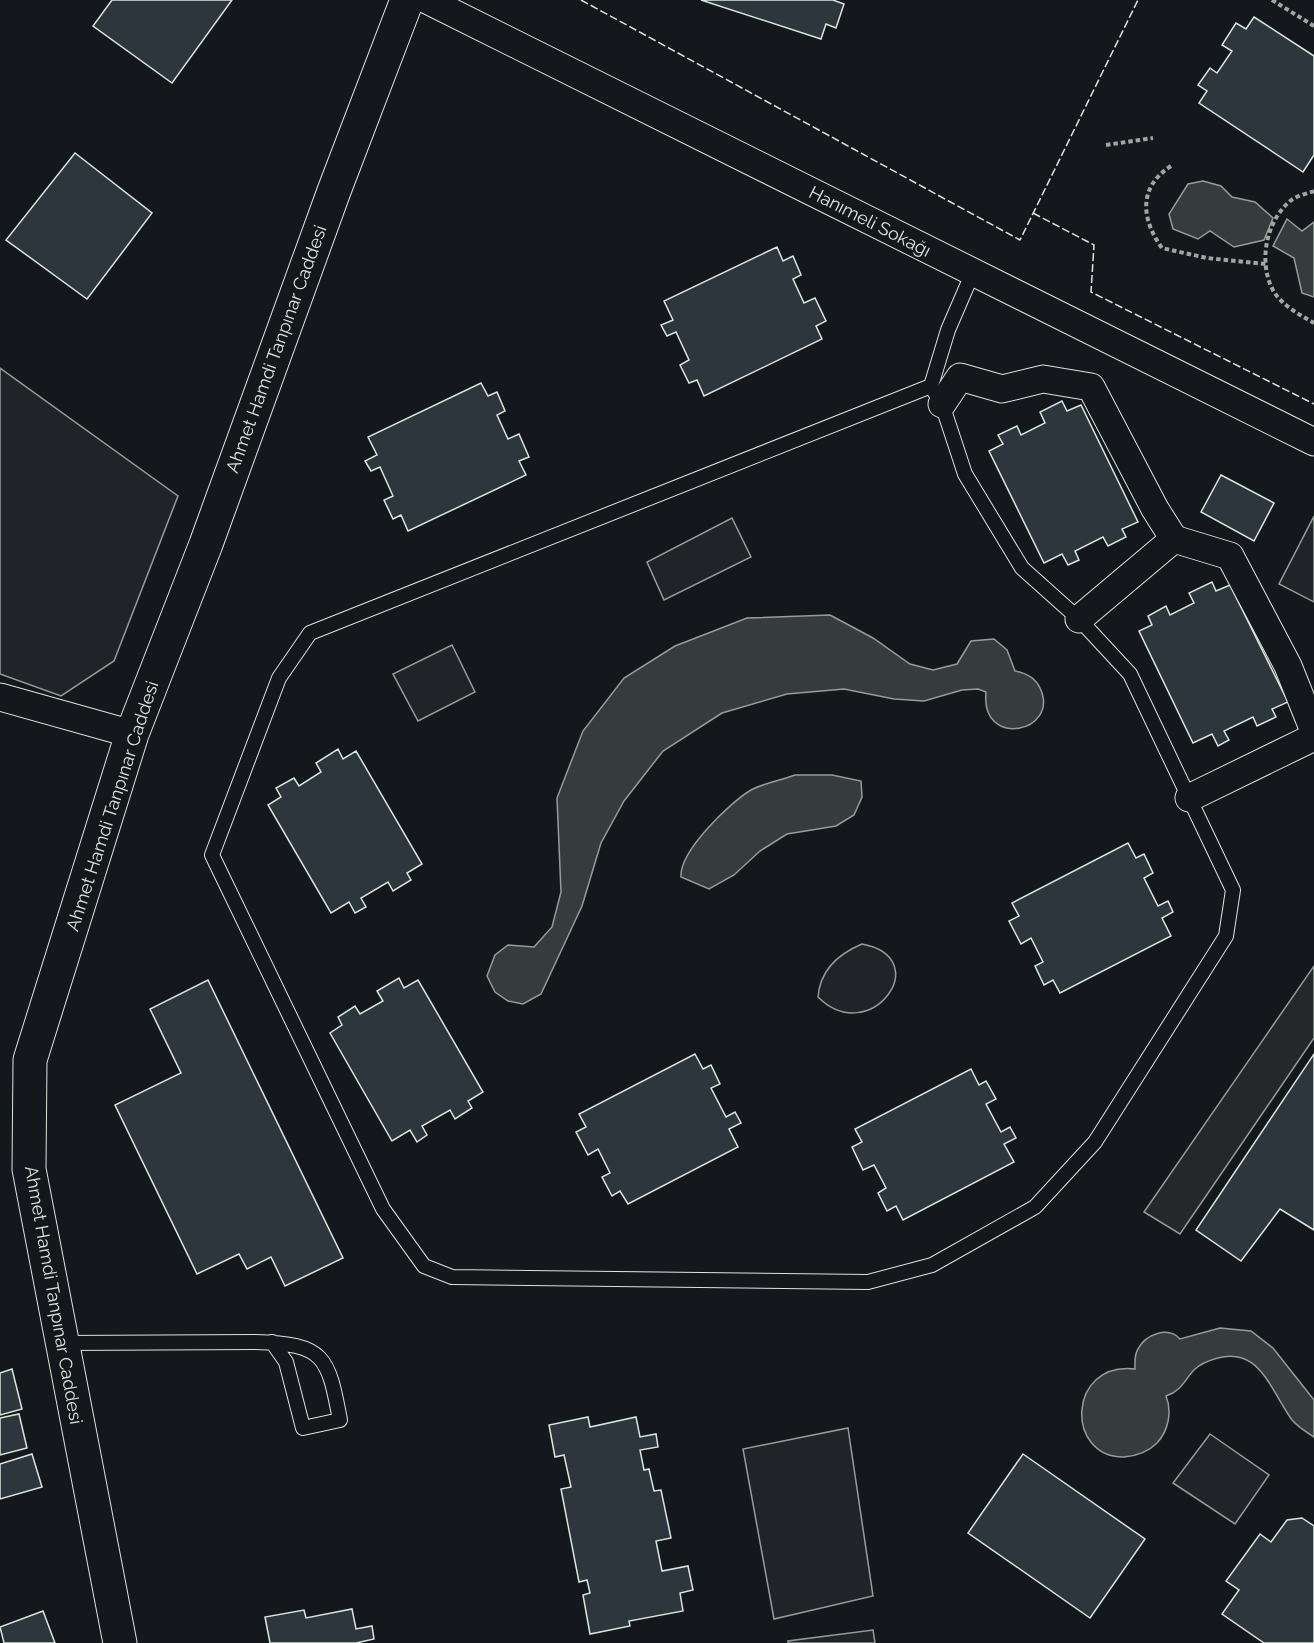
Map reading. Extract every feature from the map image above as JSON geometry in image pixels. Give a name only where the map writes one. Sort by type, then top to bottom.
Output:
[{"type":"street","name":"Ahmet Hamdi Tanpınar Caddesi","points":[[120,1643],[29,1169],[30,1060],[132,734],[206,544],[326,213],[407,0]]},
{"type":"street","name":"Hanımeli Sokağı","points":[[427,0],[1314,441]]},
{"type":"street","points":[[936,395],[960,377],[1002,389],[1043,379],[1091,387],[1155,509],[1174,539],[1230,556],[1288,666],[1314,732]]},
{"type":"street","points":[[1079,619],[1174,539]]},
{"type":"street","points":[[0,697],[132,734]]},
{"type":"street","points":[[1189,798],[1314,737]]},
{"type":"lane","points":[[936,395],[310,633],[279,678],[212,855],[383,1209],[424,1266],[452,1277],[868,1282],[932,1265],[1035,1207],[1095,1142],[1226,936],[1233,890],[1130,674],[1079,619],[1022,568],[965,474],[936,395],[948,330],[973,272]]},
{"type":"lane","points":[[62,1343],[272,1342],[303,1347],[326,1365],[331,1374],[340,1420],[303,1428],[286,1362],[272,1342]]},
{"type":"path","points":[[1272,0],[1314,26]]},
{"type":"path","points":[[1106,145],[1153,138]]},
{"type":"path","points":[[1171,166],[1157,175],[1145,205],[1151,233],[1162,248],[1207,258],[1266,264]]},
{"type":"path","points":[[1314,191],[1288,202],[1265,243],[1266,264],[1274,292],[1290,308],[1314,324]]},
{"type":"shaded area","points":[[1203,181],[1221,186],[1232,197],[1255,202],[1273,218],[1264,240],[1234,247],[1210,231],[1198,239],[1173,229],[1169,214],[1188,184]]},
{"type":"shaded area","points":[[1287,219],[1302,231],[1314,222],[1314,297],[1302,293],[1294,258],[1273,246]]},
{"type":"shaded area","points":[[0,368],[178,496],[114,661],[61,696],[0,674]]},
{"type":"shaded area","points":[[1314,516],[1314,602],[1279,584]]},
{"type":"shaded area","points":[[732,518],[751,557],[664,600],[647,562]]},
{"type":"shaded area","points":[[830,615],[873,638],[910,664],[933,670],[957,664],[971,641],[994,639],[1007,650],[1015,671],[1030,676],[1038,684],[1043,703],[1040,715],[1031,724],[1019,728],[1006,728],[995,722],[987,710],[986,692],[978,689],[962,690],[924,701],[894,699],[844,689],[787,694],[722,713],[663,751],[624,801],[601,843],[582,906],[541,994],[523,1004],[508,1001],[495,992],[487,976],[495,955],[508,945],[534,947],[552,927],[561,892],[557,798],[583,731],[624,678],[675,646],[747,618]]},
{"type":"shaded area","points":[[452,645],[475,692],[418,721],[393,674]]},
{"type":"shaded area","points":[[795,775],[832,775],[861,781],[862,797],[854,815],[836,826],[787,834],[760,851],[734,875],[709,889],[681,877],[688,855],[696,842],[730,806],[751,790]]},
{"type":"shaded area","points":[[862,944],[884,952],[894,966],[895,981],[888,995],[875,1007],[857,1013],[838,1010],[818,997],[822,979],[838,958]]},
{"type":"shaded area","points":[[1314,966],[1314,1038],[1180,1234],[1144,1212]]},
{"type":"shaded area","points":[[1220,1328],[1251,1331],[1273,1348],[1314,1400],[1314,1437],[1292,1420],[1259,1369],[1249,1361],[1237,1357],[1222,1357],[1198,1366],[1183,1385],[1166,1396],[1169,1408],[1167,1426],[1161,1438],[1150,1449],[1138,1455],[1124,1457],[1105,1453],[1091,1443],[1084,1427],[1082,1410],[1086,1394],[1096,1380],[1113,1371],[1135,1369],[1137,1351],[1146,1339],[1152,1336],[1164,1332],[1180,1339]]},
{"type":"shaded area","points":[[848,1428],[873,1596],[774,1619],[743,1449]]},
{"type":"shaded area","points":[[1210,1434],[1269,1475],[1235,1524],[1173,1483]]},
{"type":"shaded area","points":[[873,1630],[875,1643],[788,1643],[788,1641]]},
{"type":"building","points":[[112,0],[232,0],[172,83],[93,26]]},
{"type":"building","points":[[701,0],[833,0],[844,4],[836,28],[826,24],[821,39]]},
{"type":"building","points":[[1254,17],[1314,56],[1314,155],[1303,172],[1199,103],[1207,91],[1198,85],[1210,68],[1217,73],[1232,51],[1222,45],[1236,23],[1246,29]]},
{"type":"building","points":[[75,153],[152,213],[87,299],[6,240]]},
{"type":"building","points":[[777,247],[783,261],[793,256],[801,275],[793,279],[804,303],[815,298],[826,321],[816,326],[822,339],[704,396],[697,380],[689,383],[680,365],[689,360],[676,332],[667,336],[661,325],[673,320],[664,301]]},
{"type":"building","points":[[481,383],[488,396],[497,392],[505,411],[497,415],[508,439],[519,434],[529,457],[519,461],[526,475],[408,531],[401,515],[393,519],[384,500],[393,496],[380,467],[371,471],[365,461],[377,455],[368,437]]},
{"type":"building","points":[[1062,401],[1067,411],[1081,405],[1138,522],[1122,529],[1126,537],[1108,546],[1103,537],[1075,551],[1079,560],[1068,565],[1062,554],[1044,563],[989,451],[1003,444],[998,435],[1017,426],[1021,435],[1045,423],[1040,412]]},
{"type":"building","points":[[1221,475],[1274,503],[1254,541],[1201,512]]},
{"type":"building","points":[[1212,582],[1216,591],[1230,585],[1288,702],[1272,709],[1276,717],[1257,726],[1253,717],[1224,731],[1229,740],[1218,746],[1212,734],[1193,743],[1139,631],[1152,625],[1148,616],[1166,606],[1170,615],[1194,603],[1189,593]]},
{"type":"building","points":[[338,749],[343,759],[356,751],[422,864],[407,873],[411,880],[393,891],[388,882],[361,898],[366,907],[355,913],[349,902],[331,913],[268,805],[281,797],[276,788],[294,778],[299,786],[321,772],[316,763]]},
{"type":"building","points":[[1128,843],[1136,858],[1144,854],[1153,873],[1144,878],[1158,906],[1168,901],[1173,912],[1162,918],[1171,936],[1060,993],[1053,980],[1044,985],[1035,966],[1043,962],[1031,938],[1021,944],[1009,921],[1019,916],[1012,903]]},
{"type":"building","points":[[399,978],[404,988],[418,980],[483,1092],[468,1101],[472,1108],[455,1119],[450,1110],[422,1126],[427,1135],[417,1142],[410,1130],[392,1141],[330,1033],[342,1025],[338,1017],[355,1006],[360,1014],[383,1001],[377,991]]},
{"type":"building","points":[[208,980],[343,1258],[285,1286],[271,1257],[247,1269],[239,1254],[197,1274],[115,1105],[181,1073],[150,1009]]},
{"type":"building","points":[[695,1054],[703,1069],[711,1065],[720,1084],[711,1088],[726,1117],[735,1112],[741,1123],[729,1129],[738,1147],[628,1204],[620,1191],[612,1196],[602,1177],[610,1173],[598,1149],[588,1155],[576,1132],[586,1127],[579,1114]]},
{"type":"building","points":[[1314,1054],[1314,1230],[1280,1209],[1241,1261],[1196,1230]]},
{"type":"building","points":[[971,1069],[979,1085],[986,1081],[996,1099],[986,1104],[1001,1132],[1010,1127],[1016,1138],[1004,1144],[1014,1162],[903,1220],[896,1206],[887,1211],[878,1193],[886,1188],[874,1165],[863,1170],[852,1147],[862,1142],[855,1129]]},
{"type":"building","points":[[12,1369],[22,1409],[0,1415],[0,1373]]},
{"type":"building","points":[[19,1414],[27,1448],[0,1455],[0,1418]]},
{"type":"building","points":[[588,1417],[590,1427],[636,1417],[640,1437],[656,1434],[658,1447],[640,1450],[644,1470],[649,1469],[654,1491],[661,1490],[671,1538],[656,1541],[662,1571],[688,1566],[693,1590],[680,1593],[683,1611],[629,1621],[630,1626],[590,1634],[583,1595],[590,1593],[587,1580],[579,1582],[561,1489],[571,1487],[564,1455],[555,1457],[549,1425]]},
{"type":"building","points":[[32,1454],[42,1487],[0,1499],[0,1464]]},
{"type":"building","points":[[1023,1454],[1145,1539],[1090,1618],[968,1533]]},
{"type":"building","points":[[1302,1518],[1314,1526],[1314,1643],[1264,1643],[1222,1614],[1239,1590],[1226,1581],[1260,1534],[1271,1542],[1287,1520]]},
{"type":"building","points":[[352,1609],[356,1629],[372,1626],[374,1639],[356,1643],[270,1643],[265,1617],[304,1610],[306,1618]]},
{"type":"building","points":[[43,1611],[55,1643],[4,1643],[0,1627]]},
{"type":"fence","points":[[581,0],[1020,240],[1138,0]]},
{"type":"fence","points":[[1033,213],[1094,245],[1091,292],[1314,404]]}]
